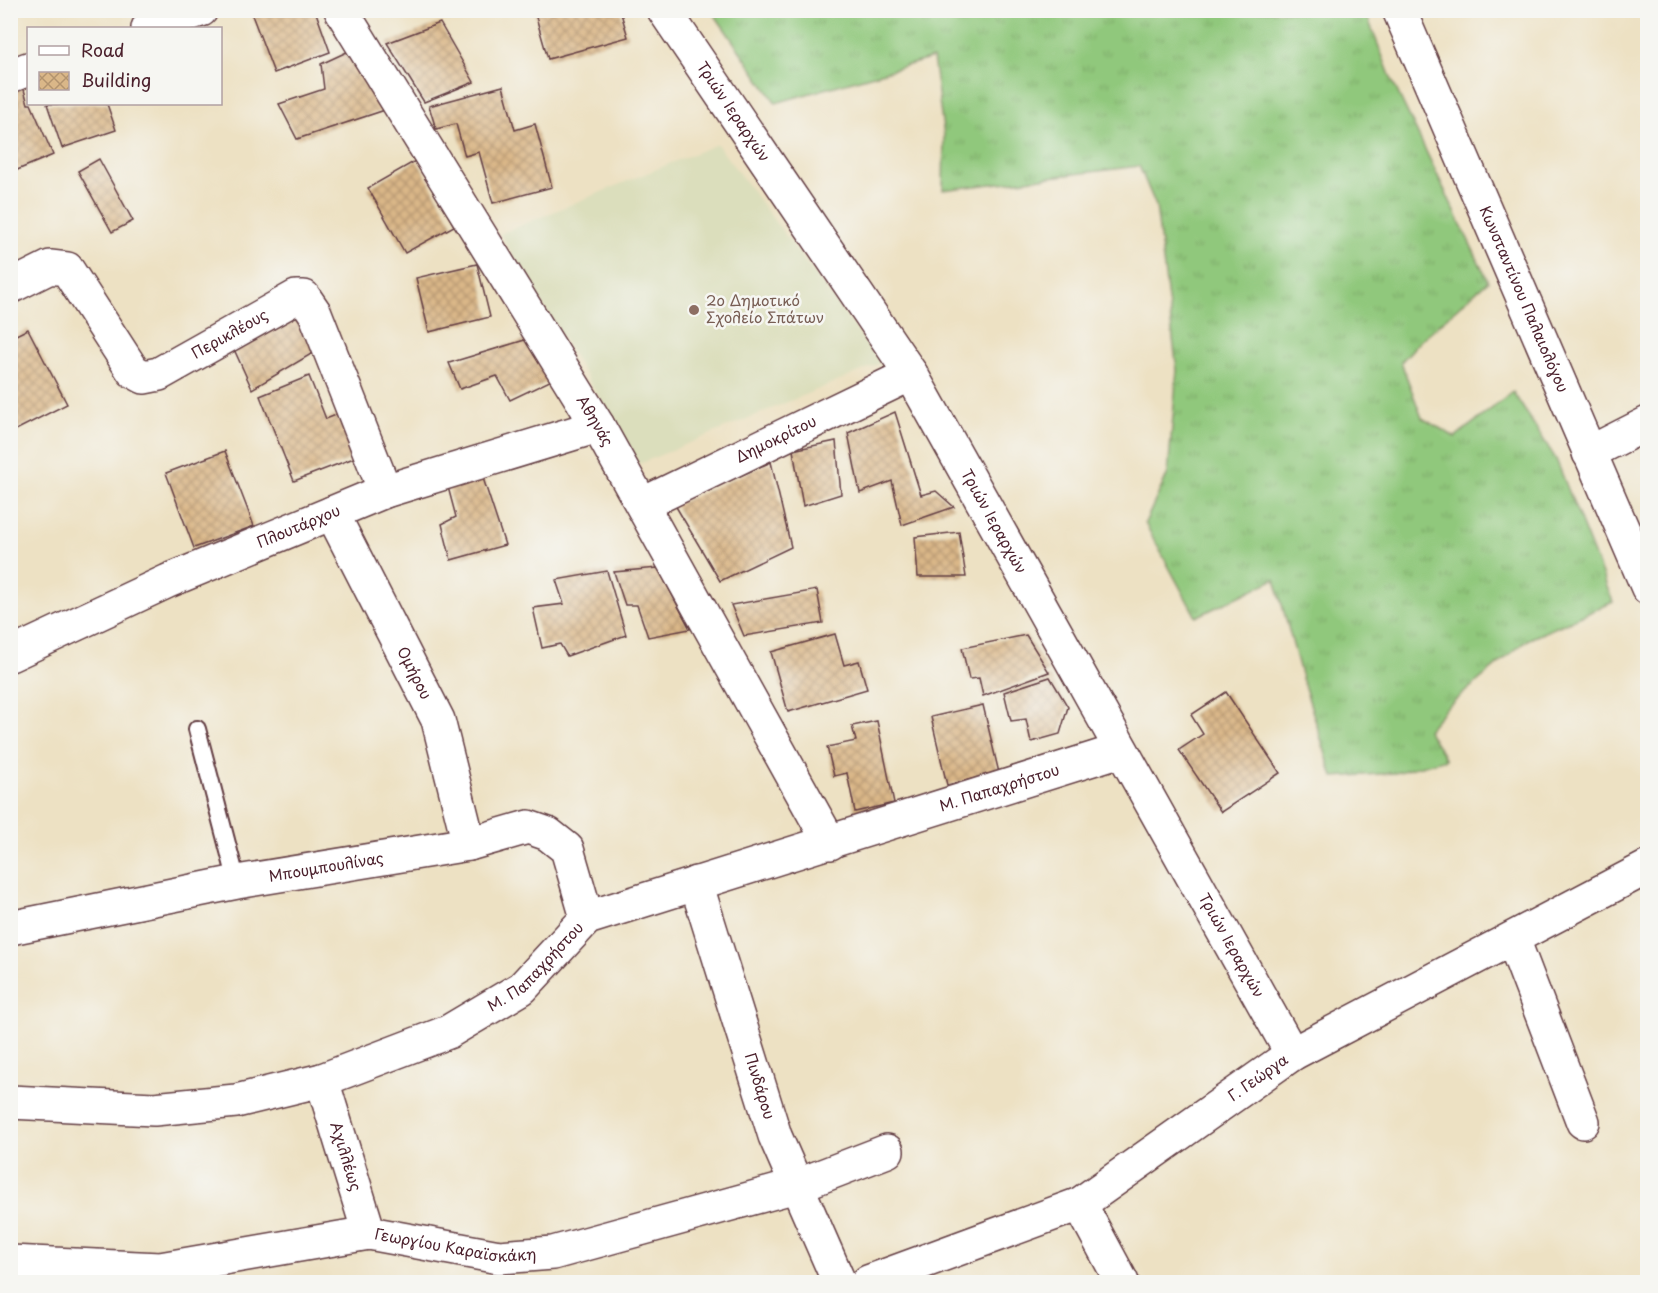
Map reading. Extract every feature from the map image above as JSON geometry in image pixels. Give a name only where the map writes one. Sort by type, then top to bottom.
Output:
[{"type":"street","points":[[151,27],[201,10]]},
{"type":"street","name":"Αθηνάς","points":[[341,10],[598,426],[830,843]]},
{"type":"street","name":"Τριών Ιεραρχών","points":[[664,10],[911,374],[1292,1054]]},
{"type":"street","name":"Κωνσταντίνου Παλαιολόγου","points":[[1399,10],[1647,588]]},
{"type":"street","points":[[10,76],[27,69]]},
{"type":"street","name":"Περικλέους","points":[[10,287],[50,267],[67,269],[133,370],[144,377],[159,374],[296,297],[304,297],[315,313],[384,491]]},
{"type":"street","name":"Δημοκρίτου","points":[[643,504],[911,374]]},
{"type":"street","points":[[1588,453],[1647,423]]},
{"type":"street","name":"Πλουτάρχου","points":[[10,655],[168,581],[384,491],[598,426]]},
{"type":"street","name":"Ομήρου","points":[[332,513],[438,720],[469,843]]},
{"type":"street","name":"Μ. Παπαχρήστου","points":[[10,1102],[154,1109],[236,1101],[322,1080],[448,1032],[522,988],[587,918],[1121,750]]},
{"type":"street","name":"Μπουμπουλίνας","points":[[10,928],[237,882],[469,843],[528,827],[549,834],[567,849],[587,918]]},
{"type":"street","name":"Γ. Γεώργα","points":[[868,1282],[1080,1204],[1292,1054],[1647,867]]},
{"type":"street","name":"Πινδάρου","points":[[696,884],[775,1136],[839,1282]]},
{"type":"street","points":[[1513,939],[1583,1122]]},
{"type":"street","name":"Αχιλλέως","points":[[322,1080],[369,1233]]},
{"type":"street","name":"Γεωργίου Καραϊσκάκη","points":[[10,1262],[160,1276],[369,1233],[499,1257],[553,1253],[795,1186],[887,1151]]},
{"type":"street","points":[[1080,1204],[1122,1282]]},
{"type":"lane","points":[[197,729],[237,882]]},
{"type":"shaded area","name":"2ο Δημοτικό Σχολείο Σπάτων","points":[[717,144],[881,363],[639,464],[500,234]]},
{"type":"green space","points":[[712,11],[1365,11],[1391,78],[1488,281],[1421,340],[1401,362],[1422,418],[1455,437],[1513,392],[1556,459],[1613,602],[1527,640],[1447,707],[1427,730],[1446,759],[1395,773],[1333,777],[1302,678],[1275,579],[1196,617],[1145,523],[1168,473],[1177,370],[1156,206],[1139,166],[943,190],[944,136],[933,58],[776,103]]},
{"type":"building","points":[[265,10],[315,10],[330,52],[274,73],[252,15]]},
{"type":"building","points":[[534,10],[620,10],[628,37],[548,59]]},
{"type":"building","points":[[440,23],[474,82],[424,102],[387,43]]},
{"type":"building","points":[[349,51],[388,109],[297,139],[279,104],[324,89],[321,64]]},
{"type":"building","points":[[23,86],[27,105],[31,105],[53,155],[10,173],[10,91]]},
{"type":"building","points":[[503,86],[515,130],[535,124],[552,187],[493,203],[479,152],[465,156],[456,124],[436,129],[429,106]]},
{"type":"building","points":[[47,105],[107,105],[116,130],[62,148]]},
{"type":"building","points":[[99,159],[133,221],[112,232],[78,171]]},
{"type":"building","points":[[417,160],[454,226],[405,253],[368,188]]},
{"type":"building","points":[[477,264],[490,317],[429,332],[416,278]]},
{"type":"building","points":[[298,308],[318,350],[252,389],[233,347]]},
{"type":"building","points":[[28,329],[67,404],[10,433],[10,338]]},
{"type":"building","points":[[528,339],[552,380],[510,400],[497,376],[460,389],[449,363]]},
{"type":"building","points":[[309,376],[326,419],[341,413],[359,456],[294,481],[260,396]]},
{"type":"building","points":[[895,412],[921,495],[936,491],[954,507],[902,525],[892,481],[860,493],[848,433]]},
{"type":"building","points":[[836,441],[841,494],[803,506],[793,450]]},
{"type":"building","points":[[225,451],[254,526],[194,548],[166,473]]},
{"type":"building","points":[[771,462],[791,547],[720,581],[675,505]]},
{"type":"building","points":[[483,478],[505,545],[451,560],[442,524],[456,517],[448,487]]},
{"type":"building","points":[[959,532],[966,577],[918,577],[915,537]]},
{"type":"building","points":[[658,568],[690,629],[648,637],[637,605],[625,605],[614,572]]},
{"type":"building","points":[[607,571],[626,635],[567,656],[560,644],[542,648],[533,608],[564,604],[556,580]]},
{"type":"building","points":[[817,590],[823,623],[744,636],[731,605]]},
{"type":"building","points":[[835,634],[844,665],[859,661],[867,689],[788,712],[771,652]]},
{"type":"building","points":[[1026,635],[1049,672],[983,696],[979,678],[969,679],[962,648]]},
{"type":"building","points":[[1050,677],[1068,707],[1060,734],[1031,742],[1026,719],[1011,721],[1004,692]]},
{"type":"building","points":[[1226,692],[1280,773],[1221,812],[1179,750],[1203,734],[1191,715]]},
{"type":"building","points":[[983,705],[999,773],[947,785],[931,717]]},
{"type":"building","points":[[877,721],[894,803],[855,812],[847,773],[834,776],[827,747],[856,741],[852,726]]},
{"type":"place","name":"2ο Δημοτικό Σχολείο Σπάτων","points":[[694,310]]}]
